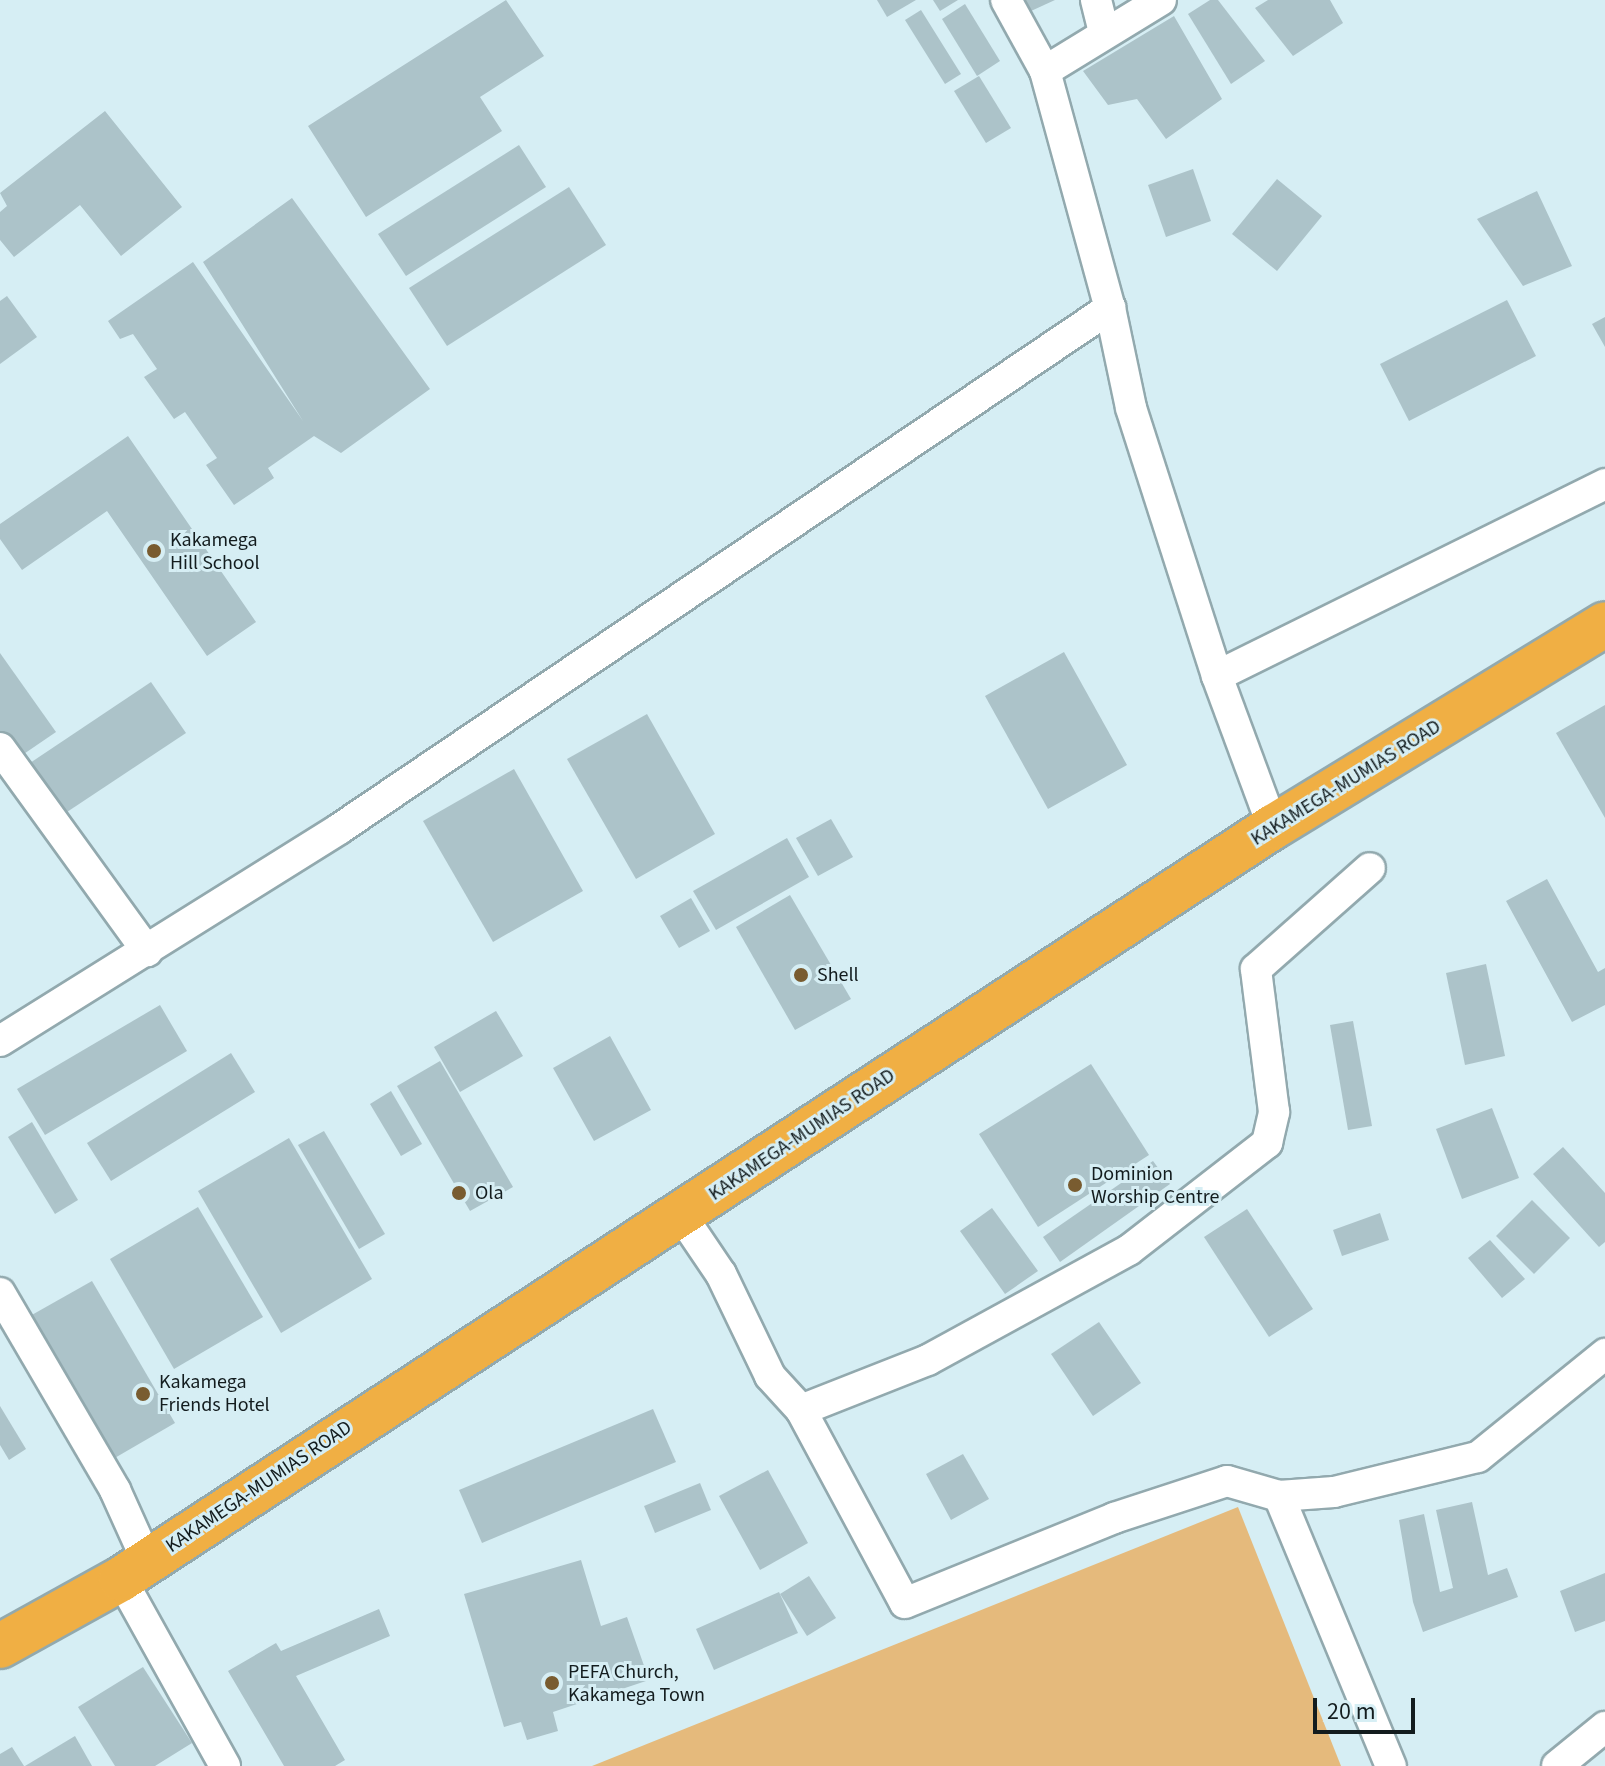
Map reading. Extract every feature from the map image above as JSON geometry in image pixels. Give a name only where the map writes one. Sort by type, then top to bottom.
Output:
[{"type":"highway","name":"KAKAMEGA-MUMIAS ROAD","points":[[0,1646],[134,1570],[1273,827],[1605,624]]},
{"type":"street","points":[[1006,0],[1045,71],[1110,308],[1131,408],[1217,676],[1273,827]]},
{"type":"street","points":[[1096,0],[1104,32]]},
{"type":"street","points":[[1045,71],[1104,32],[1161,0]]},
{"type":"street","points":[[0,1041],[339,829],[1110,308]]},
{"type":"street","points":[[1217,676],[1605,484]]},
{"type":"street","points":[[0,748],[147,951]]},
{"type":"street","points":[[801,1410],[928,1360],[1129,1250],[1267,1143],[1274,1112],[1256,969],[1370,868]]},
{"type":"street","points":[[681,1215],[721,1274],[770,1376],[801,1410],[905,1603],[1187,1493],[1227,1481],[1279,1496],[1334,1492],[1478,1457],[1605,1354]]},
{"type":"street","points":[[0,1293],[115,1490],[134,1570],[225,1766]]},
{"type":"street","points":[[1279,1496],[1391,1766]]},
{"type":"street","points":[[1557,1766],[1605,1727]]},
{"type":"shaded area","points":[[1238,1507],[1341,1766],[592,1766]]},
{"type":"building","points":[[506,0],[544,56],[480,97],[502,131],[366,217],[308,126]]},
{"type":"building","points":[[877,0],[916,0],[887,17]]},
{"type":"building","points":[[933,0],[958,0],[940,11]]},
{"type":"building","points":[[1025,0],[1055,0],[1031,11]]},
{"type":"building","points":[[1210,0],[1218,0],[1265,61],[1231,84],[1188,14]]},
{"type":"building","points":[[1268,0],[1330,0],[1343,23],[1293,56],[1255,8]]},
{"type":"building","points":[[965,4],[1000,61],[977,76],[942,19]]},
{"type":"building","points":[[921,10],[961,74],[945,84],[905,20]]},
{"type":"building","points":[[1174,16],[1222,99],[1166,139],[1137,99],[1108,105],[1083,71]]},
{"type":"building","points":[[979,76],[1011,128],[986,143],[954,91]]},
{"type":"building","points":[[105,111],[182,207],[121,256],[80,205],[14,257],[0,240],[0,212],[7,206],[0,193]]},
{"type":"building","points":[[519,145],[546,187],[406,276],[378,234]]},
{"type":"building","points":[[1193,169],[1211,221],[1166,237],[1148,185]]},
{"type":"building","points":[[1277,179],[1322,216],[1277,271],[1232,234]]},
{"type":"building","points":[[569,187],[606,245],[447,346],[409,288]]},
{"type":"building","points":[[1537,191],[1572,266],[1523,286],[1477,219]]},
{"type":"building","points":[[292,198],[430,389],[341,453],[314,436],[268,468],[274,478],[234,505],[206,465],[217,458],[185,412],[174,419],[144,377],[157,369],[133,334],[120,339],[108,321],[193,262],[303,421],[203,262]]},
{"type":"building","points":[[7,296],[37,337],[0,364],[0,301]]},
{"type":"building","points":[[1507,300],[1536,356],[1409,421],[1380,364]]},
{"type":"building","points":[[1605,317],[1605,347],[1592,324]]},
{"type":"building","points":[[128,436],[256,622],[207,656],[107,511],[22,570],[0,539],[0,524]]},
{"type":"building","points":[[1064,652],[1127,765],[1048,809],[985,696]]},
{"type":"building","points":[[0,653],[56,732],[15,760],[0,739]]},
{"type":"building","points":[[151,682],[186,733],[64,814],[30,763]]},
{"type":"building","points":[[1605,705],[1605,818],[1556,733]]},
{"type":"building","points":[[647,714],[715,834],[636,879],[567,759]]},
{"type":"building","points":[[514,769],[583,891],[493,942],[423,821]]},
{"type":"building","points":[[831,819],[853,857],[818,876],[796,838]]},
{"type":"building","points":[[787,838],[809,877],[716,930],[693,891]]},
{"type":"building","points":[[1547,879],[1598,972],[1605,968],[1605,1005],[1572,1022],[1506,901]]},
{"type":"building","points":[[790,895],[851,999],[795,1030],[736,927]]},
{"type":"building","points":[[691,898],[710,931],[679,948],[660,916]]},
{"type":"building","points":[[1486,964],[1505,1056],[1465,1065],[1446,973]]},
{"type":"building","points":[[160,1005],[187,1051],[45,1135],[17,1089]]},
{"type":"building","points":[[496,1011],[523,1056],[460,1092],[434,1047]]},
{"type":"building","points":[[1353,1021],[1372,1126],[1348,1130],[1330,1025]]},
{"type":"building","points":[[610,1036],[651,1110],[594,1141],[553,1068]]},
{"type":"building","points":[[231,1053],[255,1092],[111,1181],[87,1143]]},
{"type":"building","points":[[440,1061],[513,1187],[470,1211],[397,1086]]},
{"type":"building","points":[[1091,1064],[1149,1155],[1038,1227],[979,1134]]},
{"type":"building","points":[[391,1091],[422,1144],[401,1156],[370,1104]]},
{"type":"building","points":[[1492,1108],[1519,1178],[1462,1199],[1436,1129]]},
{"type":"building","points":[[32,1122],[78,1200],[55,1214],[8,1137]]},
{"type":"building","points":[[324,1131],[385,1234],[359,1249],[298,1145]]},
{"type":"building","points":[[289,1138],[372,1279],[281,1333],[198,1191]]},
{"type":"building","points":[[1563,1147],[1605,1193],[1605,1242],[1599,1247],[1533,1174]]},
{"type":"building","points":[[1153,1161],[1170,1184],[1060,1262],[1043,1237]]},
{"type":"building","points":[[1532,1200],[1570,1238],[1534,1274],[1496,1236]]},
{"type":"building","points":[[198,1207],[263,1317],[174,1369],[110,1259]]},
{"type":"building","points":[[992,1208],[1038,1271],[1005,1294],[960,1231]]},
{"type":"building","points":[[1247,1209],[1313,1309],[1269,1337],[1204,1237]]},
{"type":"building","points":[[1380,1213],[1389,1240],[1342,1256],[1333,1230]]},
{"type":"building","points":[[1490,1240],[1525,1279],[1502,1298],[1468,1258]]},
{"type":"building","points":[[92,1281],[175,1423],[113,1459],[30,1316]]},
{"type":"building","points":[[1099,1322],[1141,1383],[1093,1416],[1051,1354]]},
{"type":"building","points":[[0,1406],[26,1449],[9,1460],[0,1445]]},
{"type":"building","points":[[653,1409],[676,1462],[482,1543],[459,1490]]},
{"type":"building","points":[[963,1454],[989,1499],[951,1520],[926,1474]]},
{"type":"building","points":[[768,1470],[808,1543],[760,1570],[719,1496]]},
{"type":"building","points":[[700,1483],[711,1510],[655,1533],[644,1506]]},
{"type":"building","points":[[1472,1502],[1488,1575],[1507,1568],[1518,1597],[1423,1632],[1413,1602],[1399,1520],[1424,1514],[1440,1592],[1453,1588],[1436,1510]]},
{"type":"building","points":[[581,1560],[601,1626],[627,1617],[649,1680],[553,1712],[558,1731],[527,1740],[521,1722],[504,1727],[464,1594]]},
{"type":"building","points":[[1605,1573],[1605,1621],[1575,1632],[1560,1591]]},
{"type":"building","points":[[809,1576],[836,1618],[807,1636],[780,1594]]},
{"type":"building","points":[[779,1592],[798,1633],[714,1670],[696,1629]]},
{"type":"building","points":[[379,1609],[390,1636],[296,1676],[345,1760],[335,1766],[284,1766],[228,1671],[276,1643],[281,1651]]},
{"type":"building","points":[[143,1667],[192,1743],[155,1766],[115,1766],[78,1707]]},
{"type":"building","points":[[75,1736],[92,1766],[25,1766]]},
{"type":"building","points":[[12,1747],[24,1766],[0,1766],[0,1754]]},
{"type":"place","name":"Kakamega Hill School","points":[[154,551]]},
{"type":"place","name":"Shell","points":[[801,975]]},
{"type":"place","name":"Dominion Worship Centre","points":[[1075,1185]]},
{"type":"place","name":"Ola","points":[[459,1193]]},
{"type":"place","name":"Kakamega Friends Hotel","points":[[143,1394]]},
{"type":"place","name":"PEFA Church, Kakamega Town","points":[[552,1683]]}]
